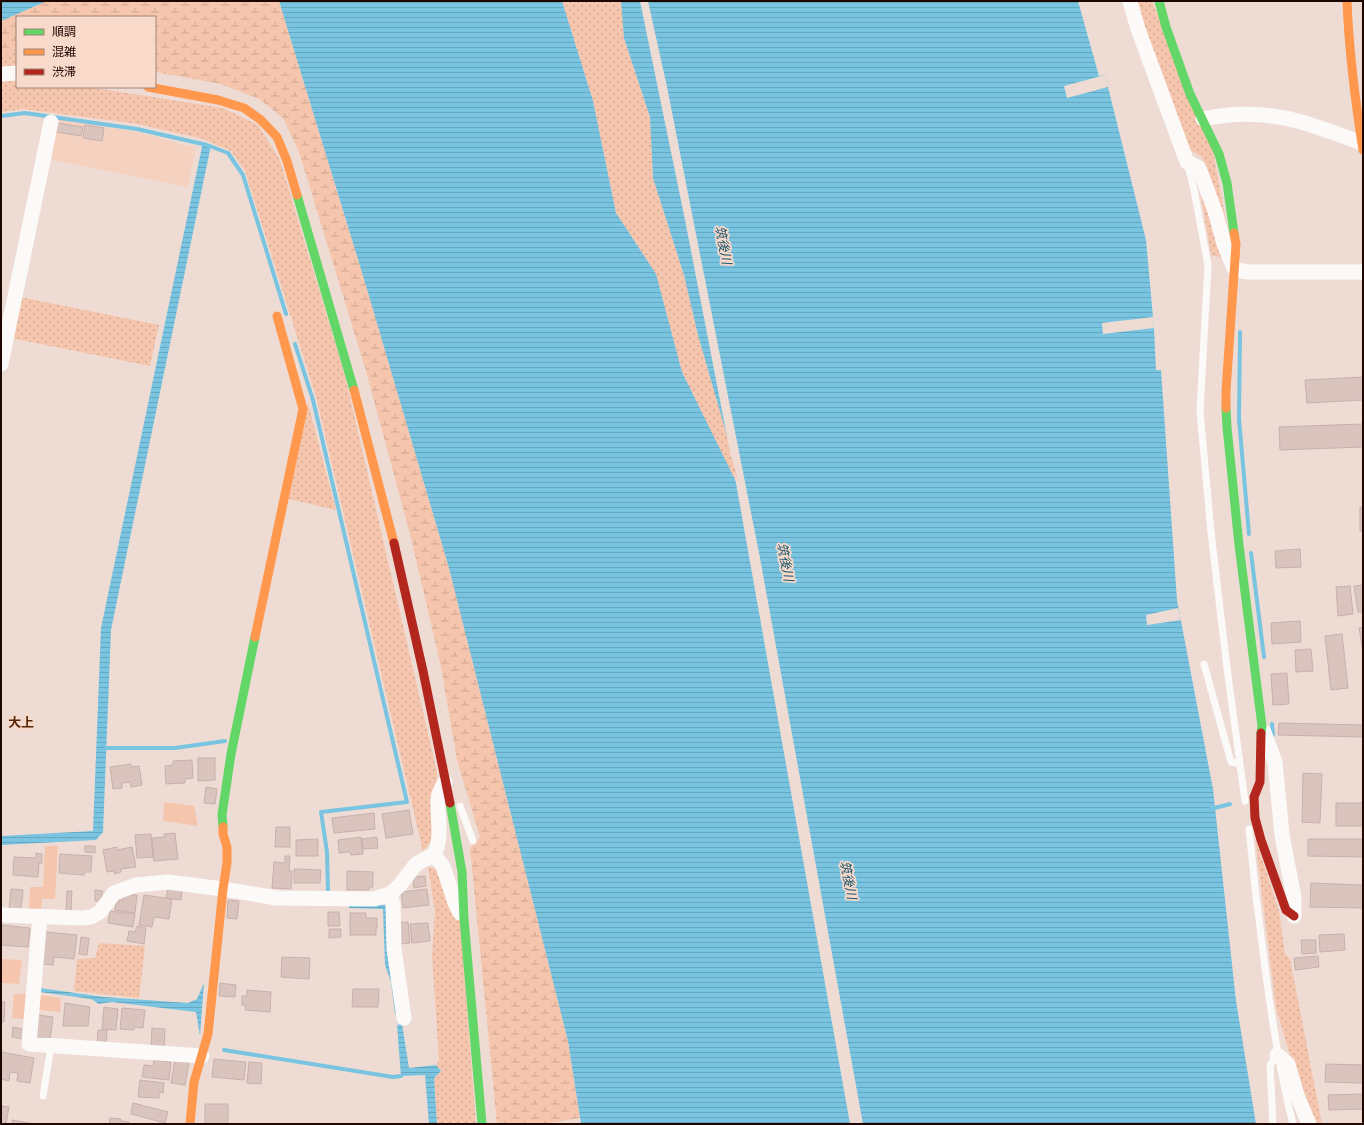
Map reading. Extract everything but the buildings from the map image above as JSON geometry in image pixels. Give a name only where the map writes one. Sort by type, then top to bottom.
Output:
[{"type":"street","points":[[1130,1],[1138,29],[1187,162],[1199,168],[1215,211],[1224,244],[1234,268],[1249,272],[1363,272]]},
{"type":"street","points":[[1158,1],[1190,94],[1219,154],[1227,183],[1236,244],[1226,391],[1227,427],[1239,545],[1262,726],[1260,782],[1254,797],[1252,818],[1286,910],[1294,916]]},
{"type":"street","points":[[1203,119],[1218,115],[1262,115],[1300,122],[1363,145],[1353,87],[1348,34],[1347,1]]},
{"type":"street","points":[[1,74],[16,73]]},
{"type":"street","points":[[153,88],[218,100],[244,108],[261,120],[277,137],[288,161],[349,371],[394,543],[423,671],[462,872],[464,919],[482,1124]]},
{"type":"street","points":[[1,364],[51,122]]},
{"type":"street","points":[[190,1124],[194,1082],[208,1034],[227,863],[227,847],[223,834],[222,815],[231,754],[303,409],[277,316]]},
{"type":"street","points":[[1262,726],[1275,762],[1282,835],[1294,898],[1294,916]]},
{"type":"street","points":[[1,915],[40,918],[91,917],[100,912],[114,892],[136,885],[168,882],[277,898],[374,899],[390,894],[400,885],[416,864],[434,855],[437,849],[439,836],[438,798],[445,782]]},
{"type":"street","points":[[434,855],[443,866],[455,903],[464,919]]},
{"type":"street","points":[[390,894],[393,904],[394,948],[404,1018]]},
{"type":"street","points":[[40,918],[29,1044],[202,1056]]},
{"type":"street","points":[[1277,1055],[1288,1064],[1297,1095],[1309,1124]]},
{"type":"lane","points":[[1187,162],[1194,190],[1208,265],[1200,411],[1212,540],[1240,764],[1252,818],[1252,873],[1277,1055],[1293,1124]]},
{"type":"lane","points":[[1204,664],[1231,762],[1240,764]]},
{"type":"lane","points":[[445,782],[454,789],[473,841]]},
{"type":"lane","points":[[43,1096],[51,1046]]},
{"type":"lane","points":[[1273,1124],[1270,1065],[1277,1055]]},
{"type":"shaded area","points":[[56,119],[138,132],[196,148],[188,187],[48,159]]},
{"type":"green space","points":[[47,1],[279,1],[364,279],[449,568],[568,1041],[580,1118],[544,1124],[497,1124],[470,848],[480,837],[457,760],[441,667],[411,538],[366,371],[299,152],[283,118],[259,99],[221,84],[156,72],[156,16],[16,16],[16,51],[1,55],[1,21]]},
{"type":"green space","points":[[562,1],[621,1],[624,38],[650,117],[653,178],[684,275],[698,335],[747,505],[682,372],[656,274],[616,213],[593,101]]},
{"type":"green space","points":[[1134,1],[1152,1],[1213,151],[1230,244],[1202,157],[1186,147]]},
{"type":"green space","points":[[16,51],[16,66],[1,67],[1,55]]},
{"type":"green space","points":[[16,80],[16,88],[95,88],[223,108],[258,125],[280,160],[345,376],[437,772],[434,838],[423,851],[316,397],[245,171],[231,151],[203,139],[138,124],[23,109],[1,112],[1,82]]},
{"type":"green space","points":[[1199,184],[1224,258],[1211,255]]},
{"type":"green space","points":[[20,297],[159,325],[150,366],[11,338]]},
{"type":"green space","points":[[308,403],[336,510],[289,499]]},
{"type":"green space","points":[[164,802],[194,806],[198,826],[163,821]]},
{"type":"green space","points":[[1255,838],[1279,911],[1285,954],[1290,959],[1322,1124],[1316,1124],[1301,1092],[1276,1008]]},
{"type":"green space","points":[[45,846],[58,846],[55,899],[42,899],[41,911],[29,910],[30,887],[43,887]]},
{"type":"green space","points":[[428,867],[439,869],[460,920],[476,1124],[437,1124],[434,1078],[441,1071],[436,1065],[439,1060],[432,955],[435,912]]},
{"type":"green space","points":[[99,943],[145,946],[139,998],[74,991],[77,959],[95,958]]},
{"type":"green space","points":[[1,959],[22,960],[19,984],[1,983]]},
{"type":"green space","points":[[14,994],[29,994],[25,1019],[12,1018]]},
{"type":"green space","points":[[39,995],[61,998],[60,1012],[37,1010]]},
{"type":"water","points":[[1,1],[47,1],[1,21]]},
{"type":"water","name":"筑後川","points":[[279,1],[562,1],[593,101],[616,213],[656,274],[682,372],[746,502],[698,335],[684,275],[653,178],[650,117],[624,38],[621,1],[1078,1],[1099,76],[1105,75],[1146,240],[1154,328],[1156,370],[1161,370],[1177,600],[1213,789],[1236,1001],[1256,1124],[581,1124],[568,1041],[449,568],[364,279]]},
{"type":"water","points":[[203,142],[211,145],[111,630],[103,832],[96,840],[1,845],[1,836],[93,831],[101,628]]},
{"type":"water","points":[[349,905],[387,905],[400,1013],[395,1014],[391,982],[385,965],[383,909],[349,908]]},
{"type":"water","points":[[204,983],[200,1036],[196,1012],[112,1002],[99,1004],[91,999],[40,992],[40,988],[104,997],[188,1003],[197,999]]},
{"type":"water","points":[[402,1024],[409,1068],[436,1065],[441,1071],[434,1078],[437,1124],[429,1124],[425,1075],[401,1076],[397,1025]]},
{"type":"pier","points":[[640,1],[648,1],[667,87],[760,558],[863,1124],[850,1124],[734,472],[739,483],[730,452],[686,225]]},
{"type":"pier","points":[[1105,75],[1108,87],[1067,98],[1064,86]]},
{"type":"pier","points":[[1153,317],[1154,328],[1103,334],[1102,323]]},
{"type":"pier","points":[[1178,608],[1181,620],[1147,625],[1146,615]]},
{"type":"waterway","points":[[1,116],[25,113],[137,129],[207,145],[228,153],[243,175],[286,314]]},
{"type":"waterway","points":[[1240,332],[1239,419],[1249,534]]},
{"type":"waterway","points":[[295,344],[313,400],[407,802],[321,812],[327,852],[328,892]]},
{"type":"waterway","points":[[1251,553],[1264,657]]},
{"type":"waterway","points":[[1272,724],[1273,735]]},
{"type":"waterway","points":[[106,748],[175,748],[225,741]]},
{"type":"waterway","points":[[1211,809],[1230,804]]},
{"type":"waterway","points":[[224,1050],[393,1077],[401,1076]]},
{"type":"traffic: fast","points":[[1159,1],[1166,27],[1190,94],[1219,154],[1227,183],[1234,233]]},
{"type":"traffic: fast","points":[[297,195],[354,390]]},
{"type":"traffic: fast","points":[[1226,408],[1239,545],[1262,726],[1261,733]]},
{"type":"traffic: fast","points":[[223,827],[222,815],[231,754],[255,637]]},
{"type":"traffic: fast","points":[[450,803],[462,872],[464,919],[482,1124]]},
{"type":"traffic: slow","points":[[1347,1],[1353,76],[1363,150]]},
{"type":"traffic: slow","points":[[153,88],[218,100],[244,108],[261,120],[277,137],[287,161],[297,195]]},
{"type":"traffic: slow","points":[[1226,408],[1236,244],[1234,233]]},
{"type":"traffic: slow","points":[[255,637],[303,409],[277,316]]},
{"type":"traffic: slow","points":[[354,390],[394,543]]},
{"type":"traffic: slow","points":[[190,1124],[194,1082],[208,1034],[227,863],[227,847],[223,834],[223,827]]},
{"type":"traffic: jam","points":[[394,543],[423,671],[450,803]]},
{"type":"traffic: jam","points":[[1261,733],[1260,782],[1254,797],[1255,818],[1261,840],[1286,910],[1294,916]]},
{"type":"district","name":"大上","points":[[21,722]]}]
